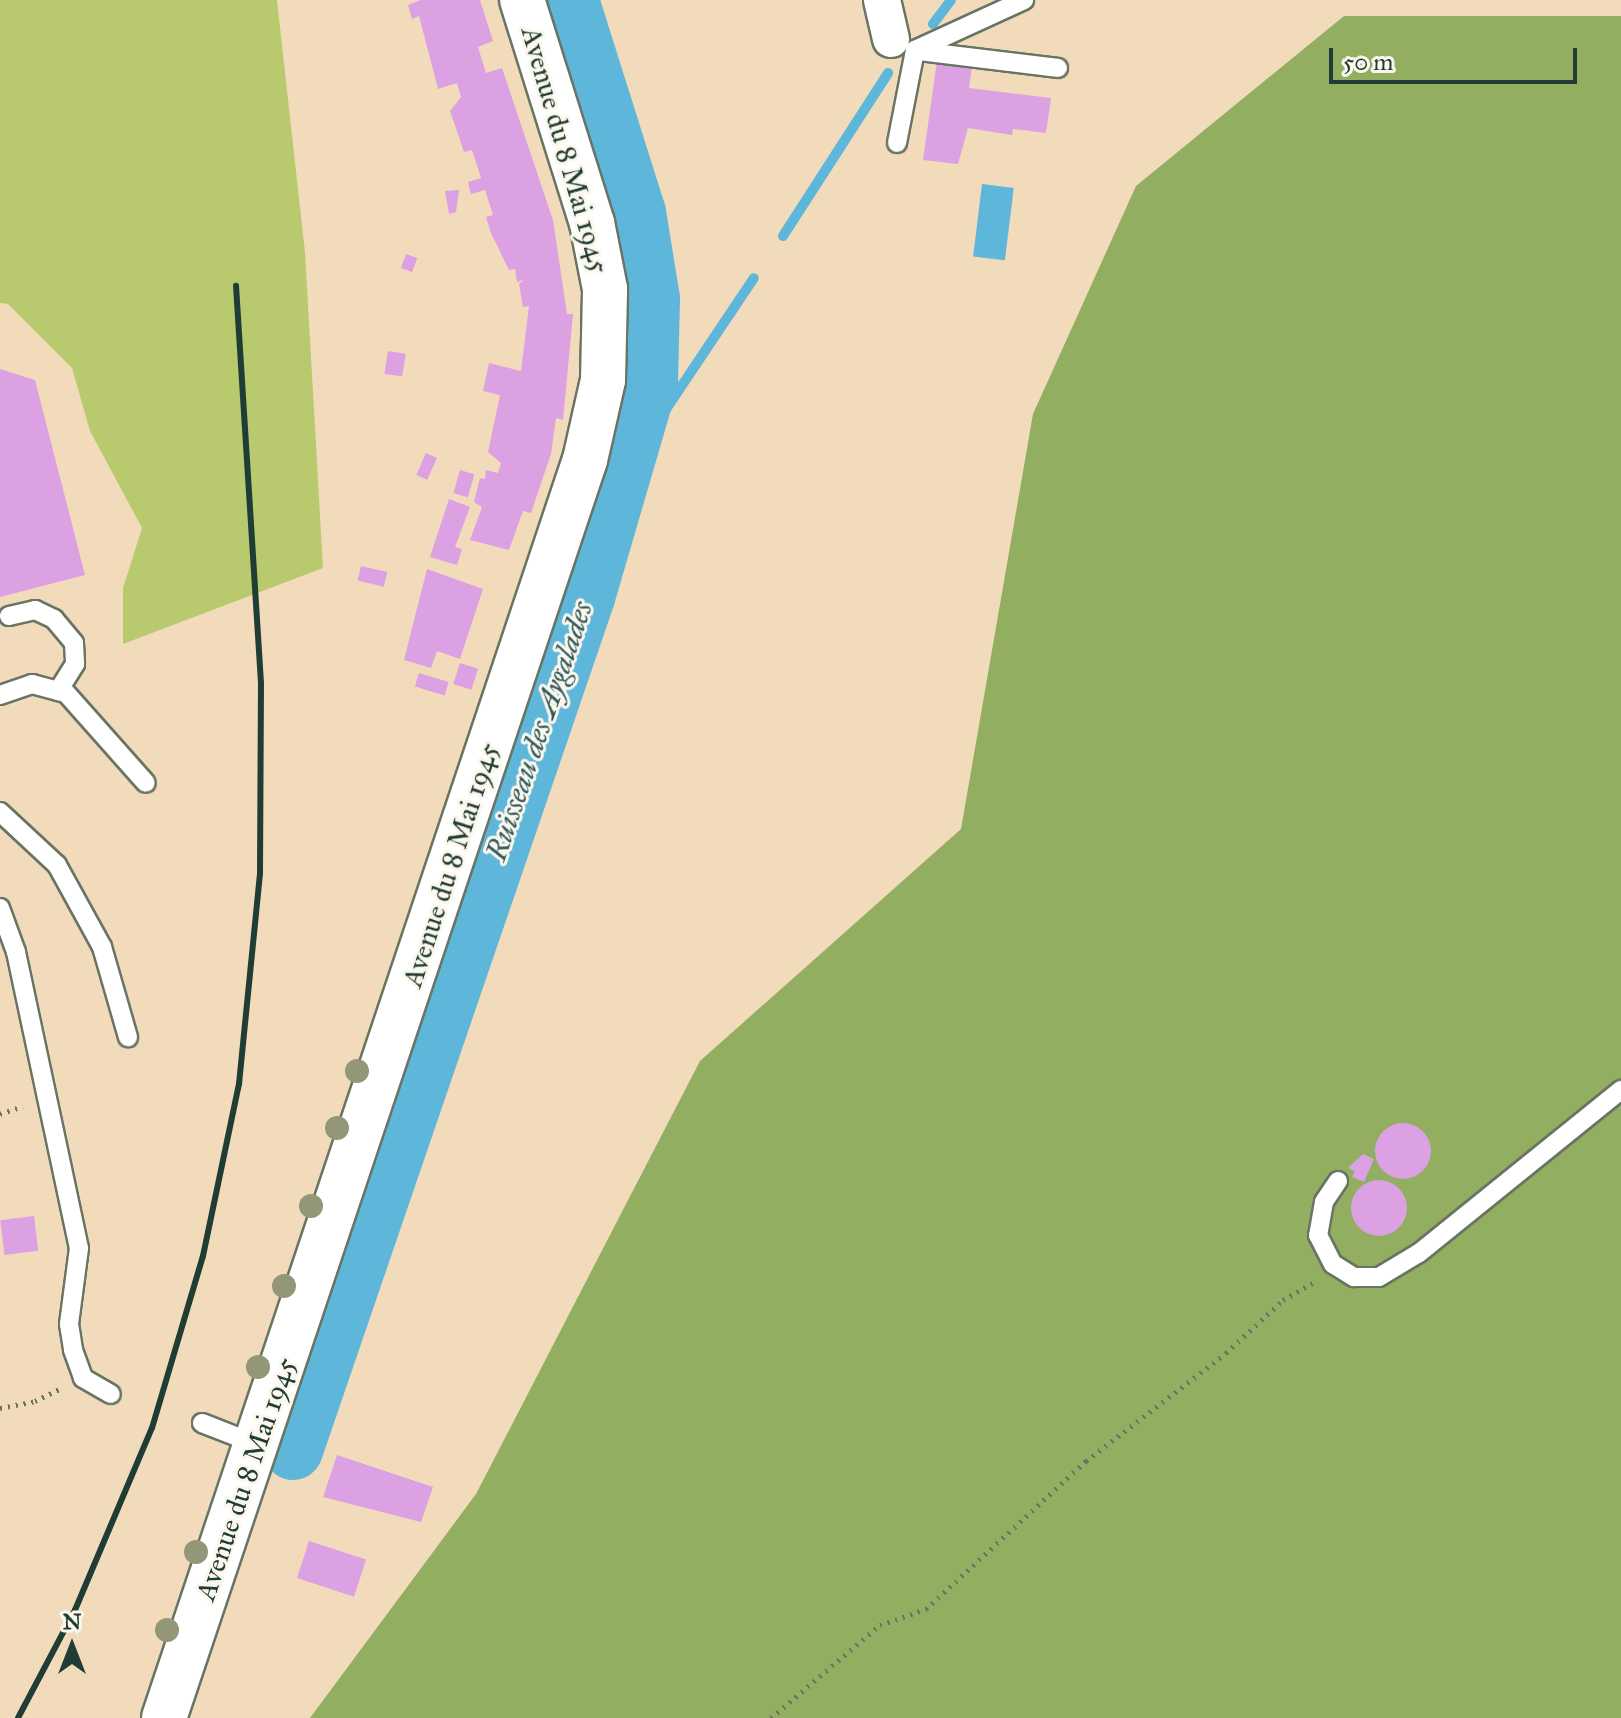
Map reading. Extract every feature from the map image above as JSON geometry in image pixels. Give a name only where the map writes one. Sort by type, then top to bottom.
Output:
[{"type":"main road","name":"Avenue du 8 Mai 1945","points":[[164,1718],[259,1445],[585,460],[603,380],[605,289],[592,223],[522,0]]},
{"type":"street","points":[[882,0],[903,44]]},
{"type":"lane","points":[[903,44],[1024,0]]},
{"type":"lane","points":[[903,44],[1058,68]]},
{"type":"lane","points":[[897,143],[903,44]]},
{"type":"lane","points":[[9,616],[35,610],[54,619],[74,643],[75,664],[58,691]]},
{"type":"lane","points":[[0,695],[32,684],[66,693],[146,783]]},
{"type":"lane","points":[[0,812],[57,865],[102,947],[128,1037]]},
{"type":"lane","points":[[0,908],[16,952],[79,1248],[69,1324],[81,1371],[111,1394]]},
{"type":"lane","points":[[1338,1181],[1324,1202],[1318,1235],[1338,1267],[1354,1277],[1379,1277],[1397,1268],[1621,1090]]},
{"type":"lane","points":[[202,1423],[259,1445]]},
{"type":"path","points":[[771,1718],[880,1625],[926,1609],[1086,1461],[1226,1353],[1283,1300],[1338,1267]]},
{"type":"path","points":[[0,1408],[35,1401],[66,1386],[81,1371]]},
{"type":"green space","points":[[0,0],[277,0],[305,252],[323,568],[123,644],[123,588],[142,528],[90,431],[72,368],[8,304],[0,303]]},
{"type":"green space","points":[[1344,16],[1621,16],[1621,1718],[310,1718],[476,1494],[700,1061],[961,829],[1033,414],[1136,186]]},
{"type":"water","points":[[982,184],[1014,188],[1005,260],[973,256]]},
{"type":"building","points":[[421,0],[480,0],[493,41],[478,47],[486,73],[502,68],[553,220],[567,314],[573,314],[563,420],[556,418],[551,454],[531,513],[523,511],[509,550],[470,540],[482,507],[474,502],[480,478],[485,479],[486,470],[498,473],[501,463],[488,452],[500,395],[483,391],[489,363],[521,371],[529,306],[523,307],[519,284],[524,280],[517,282],[515,269],[509,270],[491,233],[486,217],[493,215],[485,190],[471,194],[468,182],[481,178],[472,150],[464,152],[450,111],[461,97],[457,83],[438,89],[419,16],[412,19],[408,5]]},
{"type":"building","points":[[937,61],[972,66],[969,88],[1051,98],[1046,133],[1013,129],[1012,135],[968,128],[958,164],[923,160]]},
{"type":"building","points":[[459,190],[456,212],[449,214],[445,191]]},
{"type":"building","points":[[406,254],[417,258],[412,272],[401,268]]},
{"type":"building","points":[[388,351],[406,354],[402,377],[384,374]]},
{"type":"building","points":[[0,369],[35,380],[85,575],[0,597]]},
{"type":"building","points":[[426,453],[437,458],[427,480],[416,475]]},
{"type":"building","points":[[460,470],[474,474],[468,497],[453,493]]},
{"type":"building","points":[[449,499],[470,507],[455,547],[462,549],[457,565],[430,557]]},
{"type":"building","points":[[361,566],[387,572],[384,587],[358,581]]},
{"type":"building","points":[[427,569],[483,589],[460,659],[437,651],[431,668],[404,660]]},
{"type":"building","points":[[460,663],[478,669],[471,690],[453,684]]},
{"type":"building","points":[[419,673],[449,682],[445,695],[415,686]]},
{"type":"building","points":[[1403,1123],[1423,1131],[1431,1151],[1423,1171],[1403,1179],[1383,1171],[1375,1151],[1383,1131]]},
{"type":"building","points":[[1363,1154],[1374,1159],[1364,1182],[1352,1177],[1355,1171],[1348,1168]]},
{"type":"building","points":[[1379,1180],[1399,1188],[1407,1208],[1399,1228],[1379,1236],[1359,1228],[1351,1208],[1359,1188]]},
{"type":"building","points":[[34,1216],[38,1251],[5,1255],[0,1220]]},
{"type":"building","points":[[337,1455],[433,1487],[421,1522],[323,1497]]},
{"type":"building","points":[[309,1541],[366,1560],[354,1597],[297,1578]]},
{"type":"waterway","name":"Ruisseau des Aygalades","points":[[293,1450],[585,597],[648,381],[650,299],[636,213],[569,0]]},
{"type":"waterway","points":[[933,24],[951,0]]},
{"type":"waterway","points":[[783,236],[888,73]]},
{"type":"waterway","points":[[628,466],[754,278]]},
{"type":"railway","points":[[18,1718],[75,1610],[152,1428],[203,1256],[239,1084],[260,873],[261,683],[236,286]]}]
